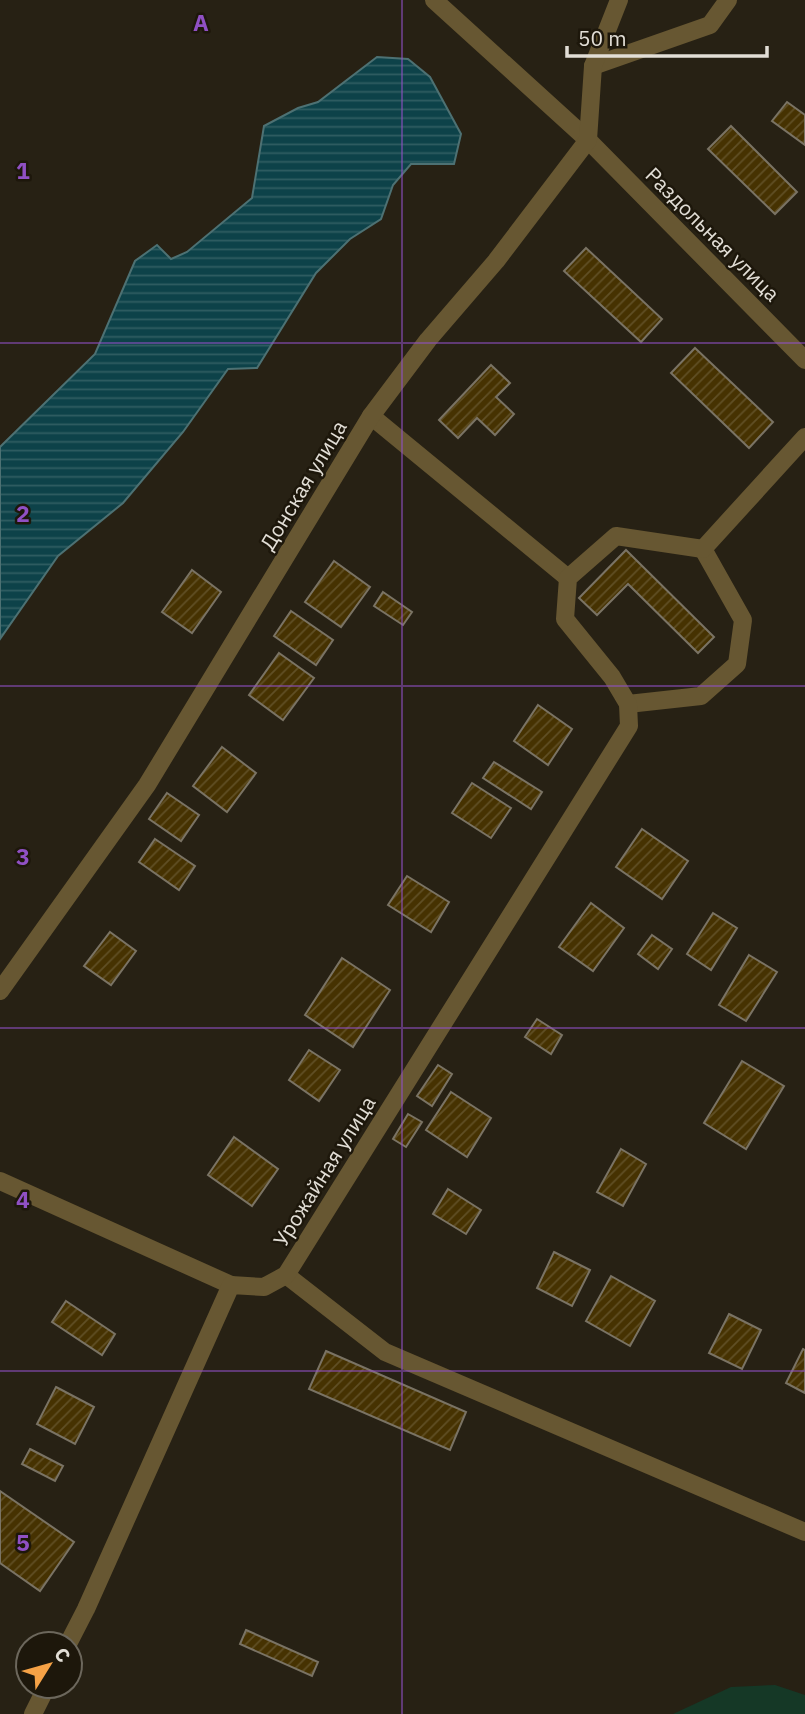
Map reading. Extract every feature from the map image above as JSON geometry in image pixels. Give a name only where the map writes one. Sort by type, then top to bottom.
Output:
[{"type":"street","name":"Раздольная улица","points":[[434,0],[588,140],[805,360]]},
{"type":"street","points":[[588,140],[593,66],[619,0]]},
{"type":"street","points":[[593,66],[710,25],[728,0]]},
{"type":"street","name":"Донская улица","points":[[0,991],[147,785],[371,416],[428,340],[496,261],[588,140]]},
{"type":"street","points":[[371,416],[568,578]]},
{"type":"street","points":[[703,549],[805,437]]},
{"type":"street","points":[[616,536],[703,549],[743,620],[737,664],[701,695],[628,704],[612,677],[565,620],[568,578],[616,536]]},
{"type":"street","name":"Урожайная улица","points":[[231,1285],[264,1287],[286,1275],[629,726],[628,704]]},
{"type":"street","points":[[0,1181],[231,1285],[75,1630]]},
{"type":"street","points":[[286,1275],[385,1352],[805,1532]]},
{"type":"green space","points":[[775,1685],[805,1695],[805,1714],[673,1714],[731,1687]]},
{"type":"water","points":[[377,57],[408,59],[430,77],[461,134],[454,164],[411,164],[393,185],[381,219],[350,239],[316,273],[257,368],[228,369],[183,432],[123,503],[58,556],[0,639],[0,447],[95,354],[135,261],[157,245],[171,259],[187,252],[252,198],[264,126],[298,108],[318,102]]},
{"type":"building","points":[[787,102],[805,115],[805,145],[772,121]]},
{"type":"building","points":[[731,126],[797,192],[775,214],[708,149]]},
{"type":"building","points":[[586,248],[662,319],[641,342],[564,271]]},
{"type":"building","points":[[695,348],[773,422],[749,448],[671,373]]},
{"type":"building","points":[[491,365],[510,383],[496,397],[514,414],[495,435],[477,418],[458,438],[439,420]]},
{"type":"building","points":[[626,550],[714,637],[698,653],[628,584],[597,615],[579,598]]},
{"type":"building","points":[[334,561],[370,587],[341,627],[305,602]]},
{"type":"building","points":[[192,570],[221,592],[192,633],[162,612]]},
{"type":"building","points":[[383,592],[412,612],[403,625],[374,606]]},
{"type":"building","points":[[291,611],[333,640],[316,665],[274,636]]},
{"type":"building","points":[[279,653],[314,678],[283,720],[249,695]]},
{"type":"building","points":[[538,705],[572,729],[548,765],[514,741]]},
{"type":"building","points":[[222,747],[256,773],[227,812],[193,786]]},
{"type":"building","points":[[494,762],[542,792],[531,809],[483,778]]},
{"type":"building","points":[[472,783],[511,808],[491,838],[452,813]]},
{"type":"building","points":[[167,793],[199,815],[181,841],[149,819]]},
{"type":"building","points":[[642,829],[688,861],[662,899],[616,867]]},
{"type":"building","points":[[155,839],[195,866],[179,890],[139,862]]},
{"type":"building","points":[[407,876],[449,902],[431,932],[388,905]]},
{"type":"building","points":[[591,903],[624,928],[593,971],[559,947]]},
{"type":"building","points":[[713,913],[737,928],[711,970],[687,954]]},
{"type":"building","points":[[110,932],[136,951],[111,985],[84,966]]},
{"type":"building","points":[[652,935],[672,949],[658,969],[638,954]]},
{"type":"building","points":[[749,955],[777,972],[746,1021],[719,1005]]},
{"type":"building","points":[[342,958],[390,990],[353,1047],[305,1015]]},
{"type":"building","points":[[537,1019],[562,1035],[551,1054],[525,1037]]},
{"type":"building","points":[[309,1050],[340,1070],[319,1101],[289,1080]]},
{"type":"building","points":[[742,1061],[784,1086],[746,1149],[704,1123]]},
{"type":"building","points":[[438,1065],[452,1074],[432,1106],[417,1096]]},
{"type":"building","points":[[451,1092],[491,1118],[467,1157],[426,1130]]},
{"type":"building","points":[[408,1114],[422,1122],[406,1147],[393,1139]]},
{"type":"building","points":[[234,1137],[278,1169],[252,1206],[208,1175]]},
{"type":"building","points":[[621,1149],[646,1164],[623,1206],[597,1192]]},
{"type":"building","points":[[448,1189],[481,1210],[466,1234],[433,1214]]},
{"type":"building","points":[[554,1252],[590,1270],[572,1306],[537,1288]]},
{"type":"building","points":[[611,1276],[655,1301],[630,1346],[586,1321]]},
{"type":"building","points":[[66,1301],[115,1334],[102,1355],[52,1322]]},
{"type":"building","points":[[729,1314],[761,1330],[742,1369],[709,1353]]},
{"type":"building","points":[[803,1349],[805,1350],[805,1393],[786,1383]]},
{"type":"building","points":[[326,1351],[466,1412],[450,1450],[309,1389]]},
{"type":"building","points":[[56,1387],[94,1407],[75,1444],[37,1424]]},
{"type":"building","points":[[30,1449],[63,1466],[55,1481],[22,1464]]},
{"type":"building","points":[[0,1491],[74,1542],[40,1591],[0,1563]]},
{"type":"building","points":[[246,1630],[318,1662],[312,1676],[240,1644]]}]
